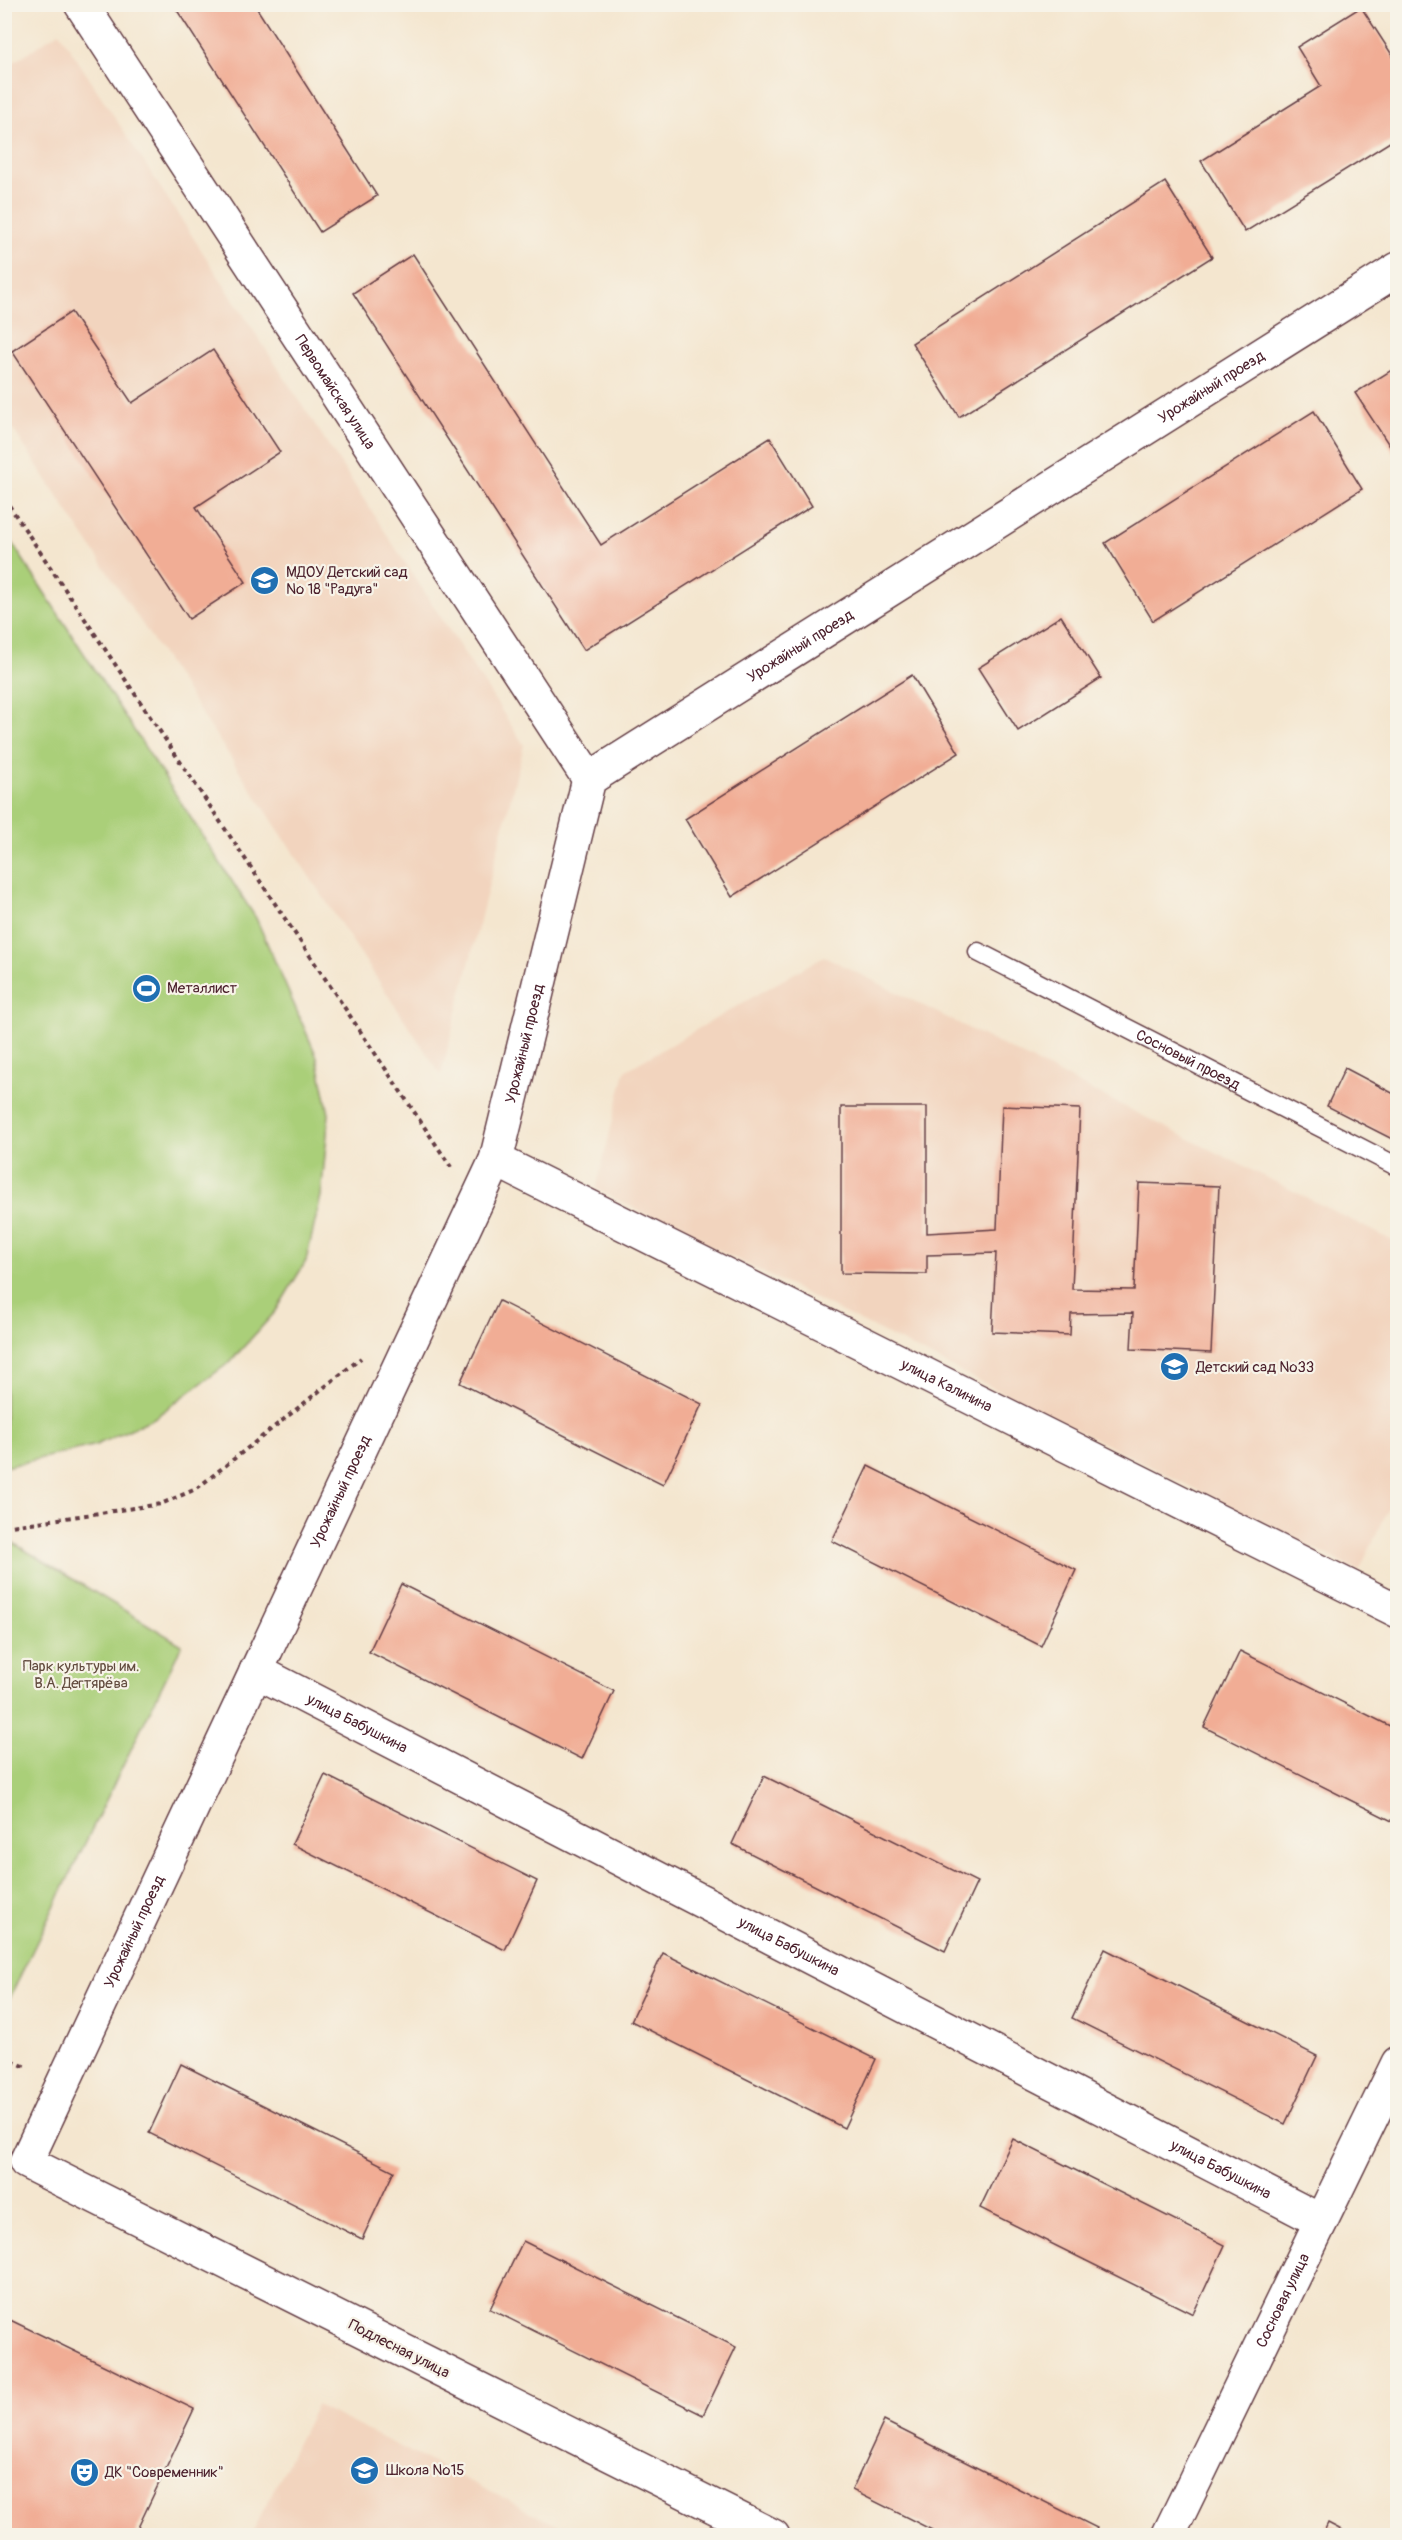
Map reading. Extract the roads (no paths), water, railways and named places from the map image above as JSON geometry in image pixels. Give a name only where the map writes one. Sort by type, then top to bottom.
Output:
[{"type":"street","name":"Первомайская улица","points":[[81,4],[589,778]]},
{"type":"street","name":"Урожайный проезд","points":[[26,2162],[477,1205],[496,1160],[589,778],[1398,269]]},
{"type":"street","name":"улица Калинина","points":[[496,1160],[1398,1611]]},
{"type":"street","name":"улица Бабушкина","points":[[256,1671],[1321,2221]]},
{"type":"street","name":"Сосновая улица","points":[[1168,2535],[1398,2063]]},
{"type":"street","name":"Подлесная улица","points":[[26,2162],[773,2535]]},
{"type":"lane","name":"Сосновый проезд","points":[[978,952],[1398,1167]]},
{"type":"place","name":"МДОУ Детский сад № 18 \"Радуга\"","points":[[265,581]]},
{"type":"place","name":"Металлист","points":[[146,988]]},
{"type":"place","name":"Детский сад №33","points":[[1175,1367]]},
{"type":"place","name":"Школа №15","points":[[365,2470]]},
{"type":"place","name":"ДК \"Современник\"","points":[[84,2472]]},
{"type":"park label","name":"Парк культуры им. В.А. Дегтярёва","points":[[81,1674]]}]
